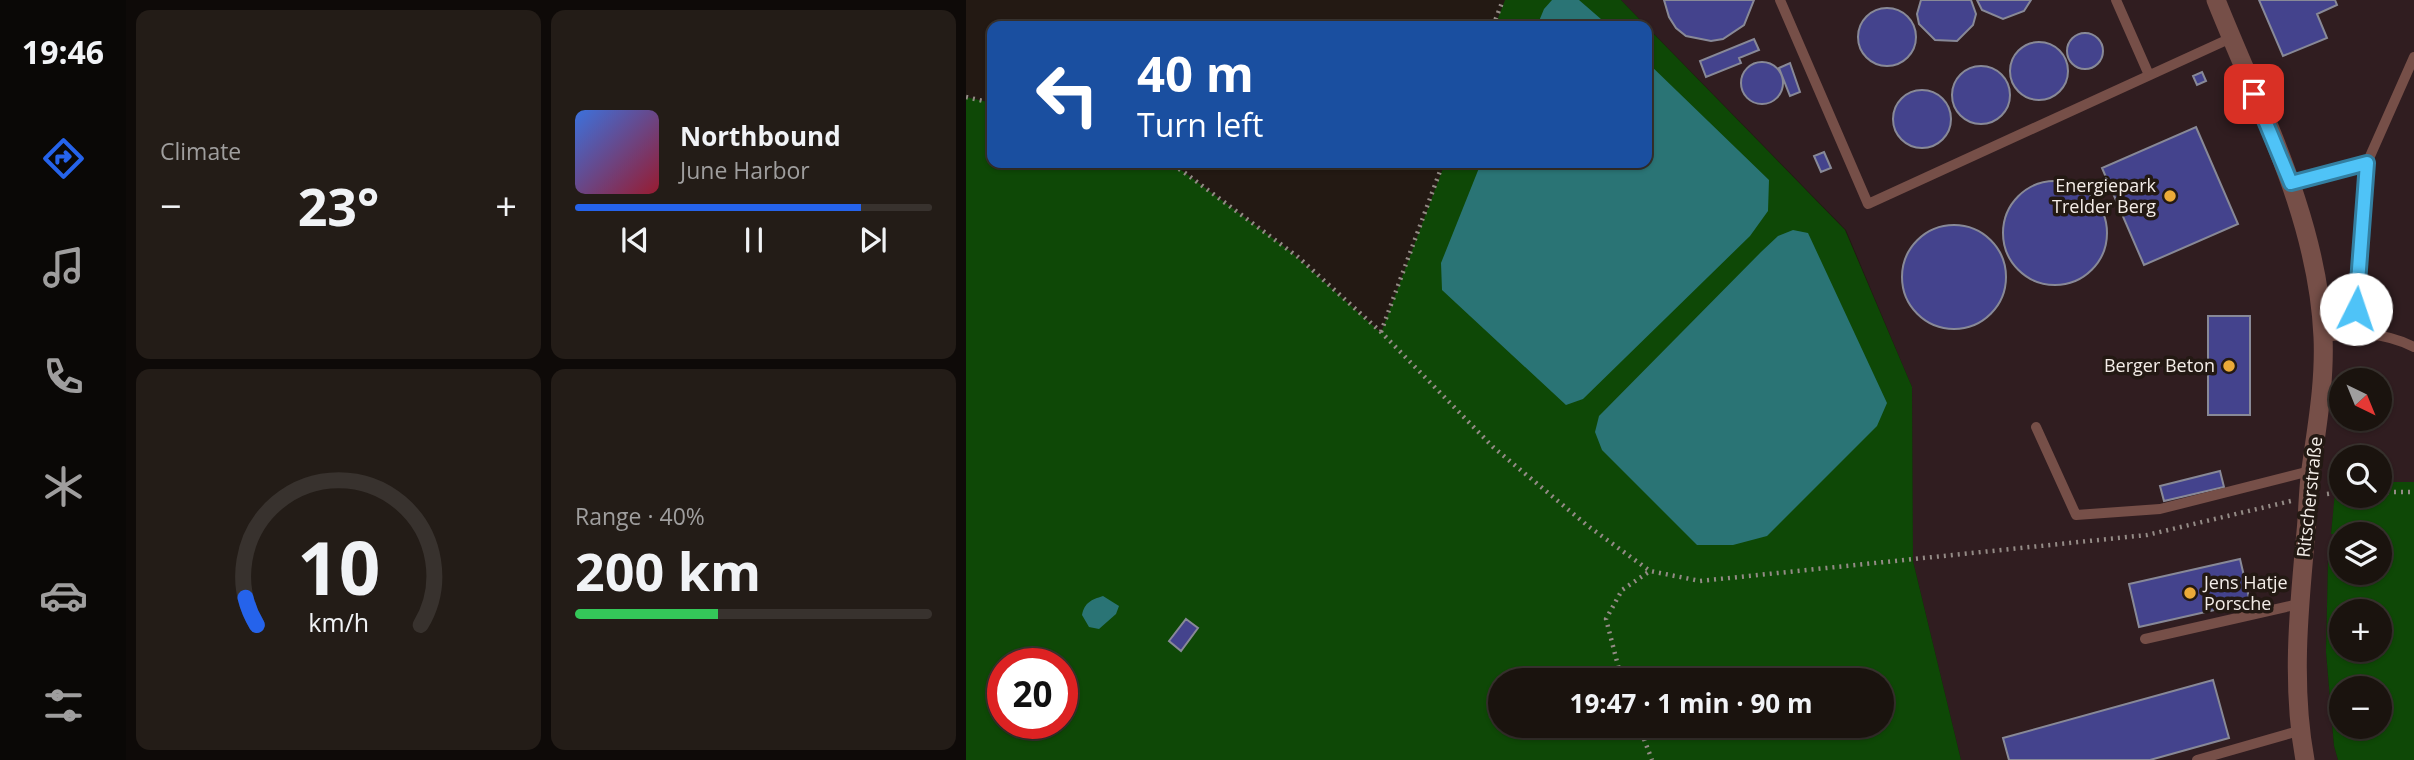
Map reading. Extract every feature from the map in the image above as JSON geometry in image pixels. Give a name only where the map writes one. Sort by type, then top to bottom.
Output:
[{"type":"street","name":"Ritscherstraße","points":[[2216,0],[2291,183],[2317,276],[2323,337],[2322,403],[2310,471],[2299,604],[2297,678],[2305,760]]},
{"type":"lane","points":[[1780,0],[1868,204],[2231,38]]},
{"type":"lane","points":[[2116,0],[2149,75]]},
{"type":"lane","points":[[2354,333],[2367,163],[2414,57]]},
{"type":"lane","points":[[2291,183],[2367,163]]},
{"type":"lane","points":[[2323,337],[2354,333],[2393,336],[2414,347]]},
{"type":"lane","points":[[2036,427],[2076,514],[2160,509],[2310,471]]},
{"type":"lane","points":[[2145,639],[2299,604]]},
{"type":"lane","points":[[2197,760],[2302,730]]},
{"type":"path","points":[[1495,21],[1503,0]]},
{"type":"path","points":[[966,97],[987,102]]},
{"type":"path","points":[[1177,168],[1298,257],[1381,332],[1493,447],[1588,526],[1650,571],[1700,581],[2147,535],[2309,497]]},
{"type":"path","points":[[1381,332],[1441,168]]},
{"type":"path","points":[[2392,492],[2414,492]]},
{"type":"path","points":[[1619,668],[1606,619],[1622,590],[1650,571]]},
{"type":"path","points":[[1644,738],[1652,760]]},
{"type":"shaded area","points":[[1621,0],[2414,0],[2414,482],[2392,482],[2392,445],[2329,445],[2329,508],[2334,508],[2332,522],[2329,522],[2326,652],[2329,739],[2333,739],[2338,760],[1961,760],[1913,561],[1912,387],[1846,230],[1652,32],[1652,21],[1642,21]]},
{"type":"green space","points":[[1505,0],[1621,0],[1641,21],[1497,21]]},
{"type":"green space","points":[[1652,32],[1845,230],[1912,387],[1913,561],[1961,760],[966,760],[966,97],[987,102],[987,168],[1177,168],[1291,252],[1381,333],[1443,168],[1652,168]]},
{"type":"green space","points":[[2392,482],[2414,482],[2414,760],[2338,760],[2333,739],[2392,739],[2392,676],[2329,676],[2329,687],[2326,652],[2328,560],[2329,585],[2392,585],[2392,522],[2332,522],[2334,508],[2392,508]]},
{"type":"water","points":[[1552,0],[1579,0],[1603,21],[1539,21]]},
{"type":"water","points":[[1652,67],[1769,180],[1768,211],[1750,236],[1583,399],[1566,405],[1442,290],[1441,263],[1479,168],[1652,168]]},
{"type":"water","points":[[1793,230],[1808,233],[1887,403],[1877,426],[1767,536],[1733,545],[1697,545],[1602,450],[1595,432],[1599,416],[1761,252],[1778,236]]},
{"type":"water","points":[[1103,596],[1119,606],[1116,614],[1099,629],[1089,627],[1082,615],[1083,611],[1089,602]]},
{"type":"building","points":[[1664,0],[1754,0],[1744,25],[1723,39],[1711,41],[1686,36],[1676,28],[1669,17]]},
{"type":"building","points":[[1921,0],[1971,0],[1976,14],[1973,25],[1957,41],[1935,40],[1919,24],[1917,14]]},
{"type":"building","points":[[1977,0],[2031,0],[2024,11],[2003,19],[1982,10]]},
{"type":"building","points":[[2259,0],[2335,0],[2337,5],[2317,14],[2327,38],[2283,56]]},
{"type":"building","points":[[1887,8],[1898,10],[1911,21],[1916,37],[1914,48],[1903,61],[1887,66],[1876,64],[1863,53],[1858,37],[1860,26],[1871,13]]},
{"type":"building","points":[[2085,33],[2098,38],[2103,51],[2098,64],[2085,69],[2072,64],[2067,51],[2072,38]]},
{"type":"building","points":[[1754,39],[1759,50],[1739,58],[1741,63],[1706,77],[1700,61]]},
{"type":"building","points":[[2039,42],[2055,47],[2063,55],[2068,71],[2063,87],[2055,95],[2039,100],[2023,95],[2015,87],[2010,71],[2015,55],[2023,47]]},
{"type":"building","points":[[1762,62],[1777,68],[1783,83],[1777,98],[1762,104],[1747,98],[1741,83],[1747,68]]},
{"type":"building","points":[[1790,63],[1800,92],[1790,96],[1779,68]]},
{"type":"building","points":[[1981,66],[1992,68],[2005,79],[2010,95],[2008,106],[1997,119],[1981,124],[1970,122],[1957,111],[1952,95],[1954,84],[1965,71]]},
{"type":"building","points":[[2202,72],[2206,81],[2197,85],[2193,76]]},
{"type":"building","points":[[1922,90],[1933,92],[1946,103],[1951,119],[1949,130],[1938,143],[1922,148],[1911,146],[1898,135],[1893,119],[1895,108],[1906,95]]},
{"type":"building","name":"Energiepark Trelder Berg","points":[[2196,127],[2238,224],[2144,265],[2102,168]]},
{"type":"building","points":[[1824,152],[1831,168],[1821,172],[1814,156]]},
{"type":"building","points":[[2055,181],[2075,185],[2092,196],[2103,213],[2107,233],[2103,253],[2092,270],[2075,281],[2055,285],[2035,281],[2018,270],[2007,253],[2003,233],[2007,213],[2018,196],[2035,185]]},
{"type":"building","points":[[1954,225],[1974,229],[1991,240],[2002,257],[2006,277],[2002,297],[1991,314],[1974,325],[1954,329],[1934,325],[1917,314],[1906,297],[1902,277],[1906,257],[1917,240],[1934,229]]},
{"type":"building","name":"Berger Beton","points":[[2208,316],[2250,316],[2250,415],[2208,415]]},
{"type":"building","points":[[2220,471],[2224,487],[2164,501],[2160,486]]},
{"type":"building","name":"Jens Hatje Porsche","points":[[2240,559],[2250,602],[2139,627],[2129,584]]},
{"type":"building","points":[[1186,619],[1198,628],[1181,651],[1169,641]]},
{"type":"building","points":[[2213,680],[2229,738],[2150,760],[2009,760],[2003,738]]},
{"type":"place","name":"Energiepark Trelder Berg","points":[[2170,196]]},
{"type":"place","name":"Berger Beton","points":[[2229,366]]},
{"type":"place","name":"Jens Hatje Porsche","points":[[2190,593]]},
{"type":"route","points":[[2254,94],[2291,183],[2367,163],[2356,309]]}]
